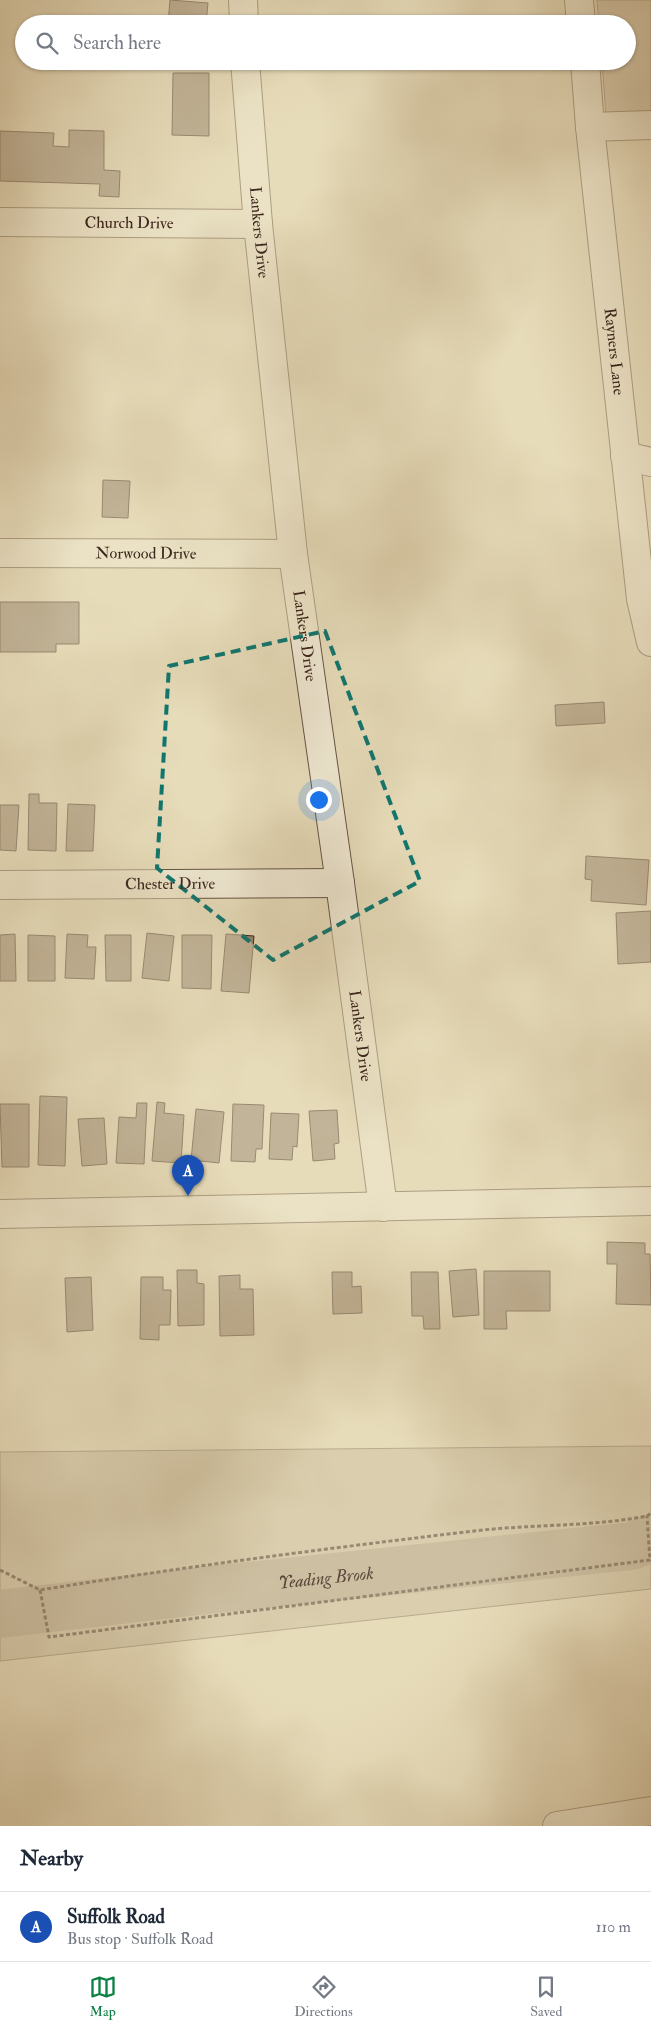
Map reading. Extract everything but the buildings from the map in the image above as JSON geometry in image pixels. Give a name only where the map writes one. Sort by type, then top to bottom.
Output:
[{"type":"street","points":[[243,0],[244,15]]},
{"type":"street","points":[[580,0],[581,15]]},
{"type":"street","name":"Lankers Drive","points":[[246,70],[258,224],[292,554],[340,883],[383,1207]]},
{"type":"street","name":"Rayners Lane","points":[[585,70],[590,127],[638,459],[641,599],[651,642]]},
{"type":"street","points":[[590,127],[651,126]]},
{"type":"street","name":"Church Drive","points":[[0,222],[258,224]]},
{"type":"street","name":"Norwood Drive","points":[[0,553],[292,554]]},
{"type":"street","name":"Chester Drive","points":[[0,885],[340,883]]},
{"type":"street","points":[[0,1214],[651,1201]]},
{"type":"street","points":[[557,1826],[651,1811]]},
{"type":"path","points":[[0,1570],[40,1590],[327,1548],[502,1527],[617,1522],[647,1516],[651,1513]]},
{"type":"path","points":[[40,1590],[49,1637],[650,1560],[647,1516]]},
{"type":"highlighted area","points":[[325,631],[420,881],[273,960],[157,868],[169,666]]},
{"type":"shaded area","points":[[597,0],[651,0],[651,112],[606,116],[603,70],[636,70],[636,15],[598,15]]},
{"type":"shaded area","points":[[651,1446],[651,1589],[0,1661],[0,1452]]},
{"type":"waterway","name":"Yeading Brook","points":[[0,1614],[199,1591],[632,1546],[651,1538]]},
{"type":"place","name":"Suffolk Road","points":[[188,1196]]}]
